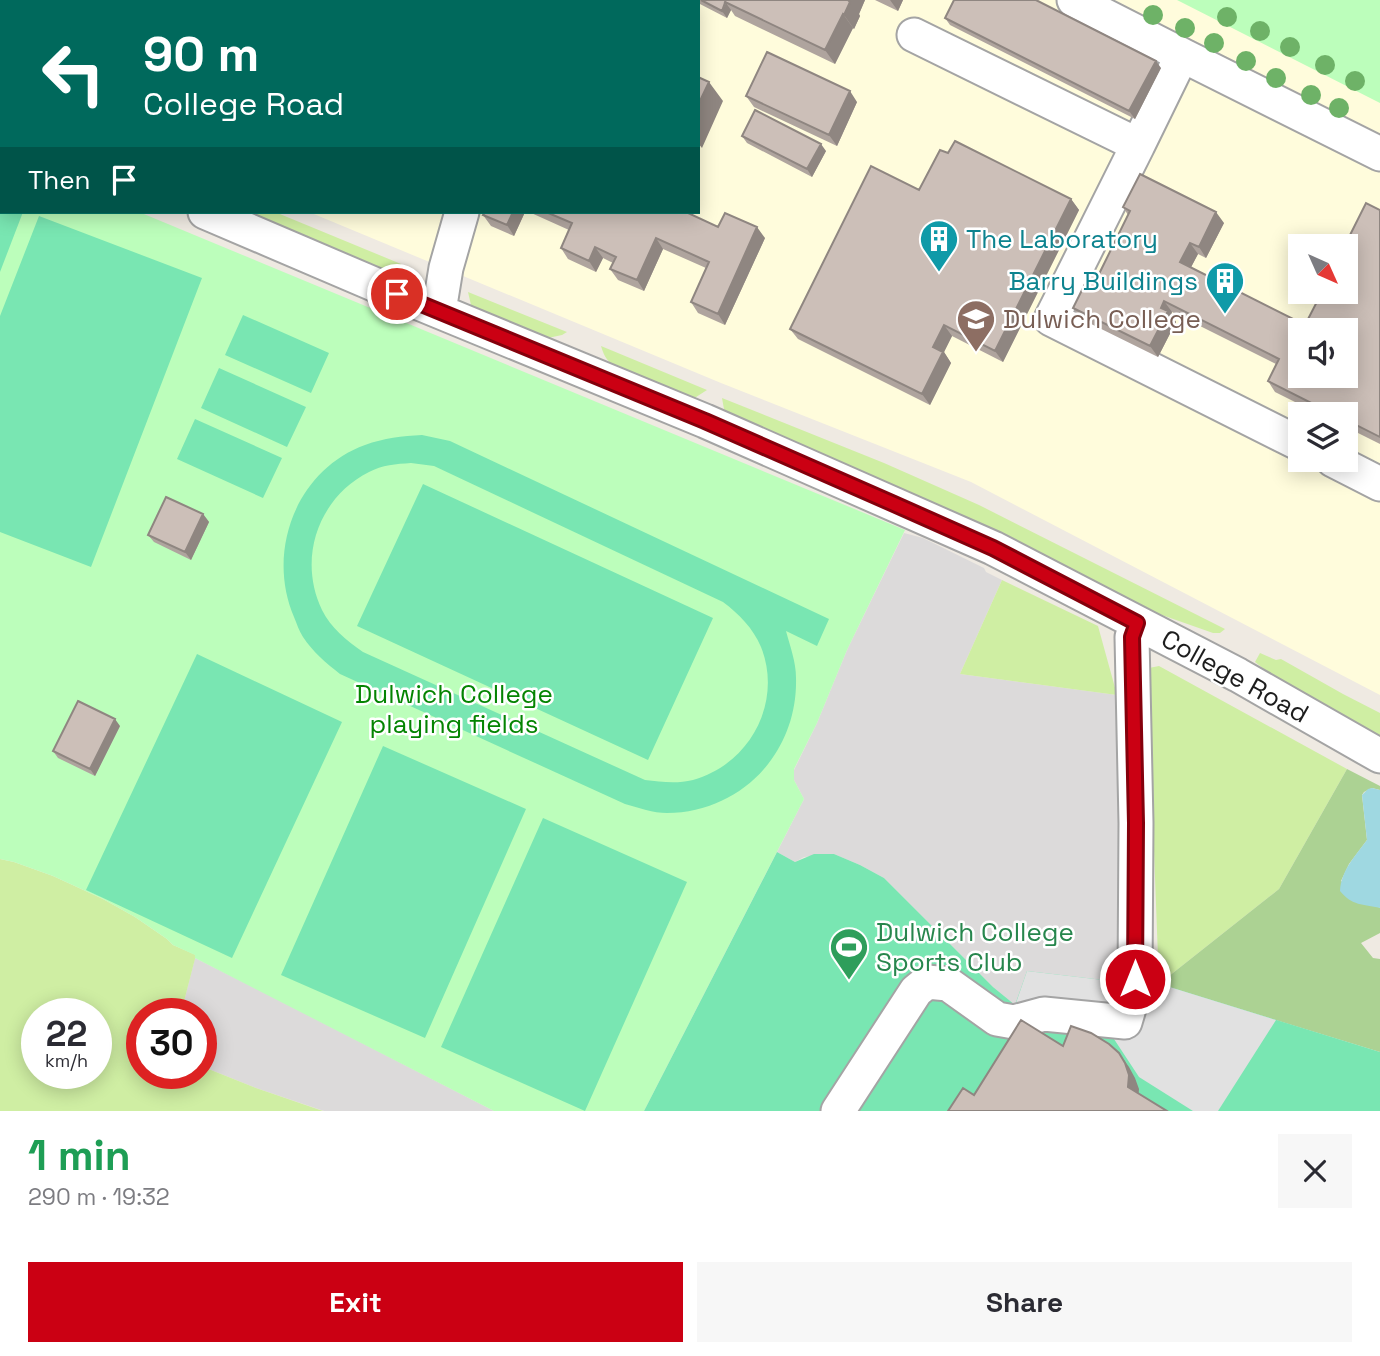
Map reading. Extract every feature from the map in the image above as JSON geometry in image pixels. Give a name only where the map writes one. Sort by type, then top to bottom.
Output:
[{"type":"street","points":[[1074,0],[1380,154]]},
{"type":"street","points":[[914,35],[1138,145]]},
{"type":"street","points":[[1182,55],[1051,319],[1288,438]]},
{"type":"street","name":"College Road","points":[[210,214],[687,414],[993,548],[1238,675],[1380,756]]},
{"type":"street","points":[[439,311],[446,268],[461,214]]},
{"type":"street","points":[[1356,472],[1380,484]]},
{"type":"street","points":[[838,1111],[916,991],[927,982],[948,984],[997,1019],[1014,1022],[1044,1014],[1125,1022],[1135,979],[1136,823],[1132,637],[1137,623]]},
{"type":"shaded area","name":"Dulwich College","points":[[700,0],[1380,0],[1380,695],[971,482],[721,383],[314,214],[700,214]]},
{"type":"shaded area","points":[[904,533],[923,538],[984,568],[986,572],[1002,580],[960,674],[1117,695],[1121,982],[1015,1006],[884,878],[834,854],[804,857],[795,862],[777,852],[804,799],[794,780],[794,770],[847,650]]},
{"type":"shaded area","points":[[195,958],[494,1111],[324,1111],[256,1088],[217,1072],[217,998],[185,998]]},
{"type":"shaded area","points":[[1027,971],[1120,982],[1151,977],[1160,984],[1276,1020],[1218,1111],[1193,1111],[1139,1077],[1112,1036],[1015,1006]]},
{"type":"green space","points":[[1177,0],[1380,0],[1380,103]]},
{"type":"green space","name":"Dulwich College playing fields","points":[[0,214],[144,214],[905,530],[794,769],[794,780],[804,799],[644,1111],[494,1111],[195,958],[195,955],[173,945],[135,917],[103,899],[53,876],[0,859]]},
{"type":"green space","points":[[0,214],[22,214],[0,272]]},
{"type":"green space","points":[[249,214],[280,214],[401,264],[395,277]]},
{"type":"green space","points":[[39,216],[202,278],[91,567],[0,532],[0,316]]},
{"type":"green space","points":[[468,292],[567,332],[548,338],[478,311],[471,305]]},
{"type":"green space","points":[[243,315],[329,353],[311,393],[225,355]]},
{"type":"green space","points":[[601,346],[707,390],[693,399],[615,367],[606,358]]},
{"type":"green space","points":[[219,368],[306,407],[287,447],[201,408]]},
{"type":"green space","points":[[722,398],[884,463],[979,505],[1225,629],[1220,633],[1213,633],[1159,614],[964,518],[728,415]]},
{"type":"green space","points":[[195,419],[282,458],[263,498],[177,459]]},
{"type":"green space","points":[[422,435],[450,441],[829,619],[817,646],[786,631],[796,672],[794,705],[787,730],[776,753],[760,773],[719,802],[694,810],[667,813],[646,810],[625,804],[340,674],[320,657],[300,632],[286,592],[286,541],[293,516],[305,493],[321,473],[341,457],[372,443]],"holes":[[[411,463],[434,466],[723,602],[735,611],[750,628],[761,647],[767,668],[768,689],[757,728],[731,760],[713,772],[693,780],[645,780],[363,652],[334,628],[322,610],[312,570],[317,531],[326,513],[337,497],[352,483],[374,470],[389,465]]]},
{"type":"green space","points":[[423,484],[713,618],[648,760],[357,626]]},
{"type":"green space","points":[[1002,580],[1098,626],[1117,695],[960,674]]},
{"type":"green space","points":[[1260,653],[1276,660],[1281,659],[1380,713],[1380,737],[1273,676],[1255,662]]},
{"type":"green space","points":[[197,654],[342,722],[232,958],[86,890]]},
{"type":"green space","points":[[1159,666],[1347,769],[1279,889],[1159,984],[1149,668]]},
{"type":"green space","points":[[383,746],[526,809],[425,1038],[281,975]]},
{"type":"green space","points":[[1347,769],[1380,786],[1380,790],[1372,788],[1362,795],[1367,840],[1349,864],[1341,881],[1380,908],[1380,933],[1361,943],[1373,958],[1380,959],[1380,1052],[1159,984],[1279,889]]},
{"type":"green space","points":[[543,818],[687,882],[585,1111],[441,1047]]},
{"type":"green space","name":"Dulwich College Sports Club","points":[[777,852],[795,862],[814,854],[834,854],[884,878],[993,987],[1015,1005],[1027,971],[1120,982],[1151,977],[1160,984],[1380,1052],[1380,1111],[644,1111]]},
{"type":"green space","points":[[0,859],[53,876],[103,899],[135,917],[173,945],[196,955],[185,998],[126,998],[126,1089],[217,1089],[217,1072],[323,1111],[0,1111]]},
{"type":"water","points":[[1372,788],[1380,790],[1380,908],[1353,902],[1340,891],[1346,870],[1367,840],[1362,795]]},
{"type":"building","points":[[701,0],[726,0],[722,11]]},
{"type":"building","points":[[954,0],[1036,0],[1156,61],[1129,111],[945,18]]},
{"type":"building","points":[[725,2],[850,2],[825,50]]},
{"type":"building","points":[[767,52],[850,91],[829,135],[746,96]]},
{"type":"building","points":[[700,78],[709,82],[700,101]]},
{"type":"building","points":[[755,110],[821,144],[807,169],[742,136]]},
{"type":"building","name":"The Laboratory","points":[[955,141],[1071,199],[995,351],[944,325],[933,347],[943,352],[922,394],[790,329],[871,166],[919,190],[940,150],[948,153]]},
{"type":"building","name":"Barry Buildings","points":[[1140,174],[1216,212],[1199,247],[1190,243],[1180,262],[1291,318],[1288,318],[1288,388],[1358,388],[1358,318],[1309,318],[1316,304],[1358,304],[1358,234],[1350,234],[1366,203],[1380,210],[1380,437],[1358,426],[1358,402],[1309,402],[1268,381],[1279,359],[1164,301],[1161,308],[1168,311],[1150,346],[1073,308],[1091,272],[1098,276],[1130,211],[1123,207]]},
{"type":"building","points":[[725,213],[757,227],[718,314],[691,302],[709,262],[656,238],[637,280],[610,269],[616,257],[595,247],[589,261],[561,248],[572,223],[551,214],[690,214],[718,227]]},
{"type":"building","points":[[484,214],[512,214],[507,225]]},
{"type":"building","points":[[166,497],[203,514],[185,552],[148,535]]},
{"type":"building","points":[[78,701],[115,719],[90,769],[53,751]]},
{"type":"building","points":[[1021,1020],[1063,1046],[1071,1026],[1091,1033],[1109,1044],[1125,1063],[1129,1075],[1128,1087],[1167,1111],[948,1111],[963,1088],[974,1095]]},
{"type":"place","name":"The Laboratory","points":[[939,273]]},
{"type":"place","name":"Barry Buildings","points":[[1225,315]]},
{"type":"place","name":"Dulwich College","points":[[976,353]]},
{"type":"place","name":"Dulwich College Sports Club","points":[[849,981]]},
{"type":"route","points":[[397,294],[705,421],[993,548],[1137,623],[1132,637],[1136,823],[1135,979]]}]
